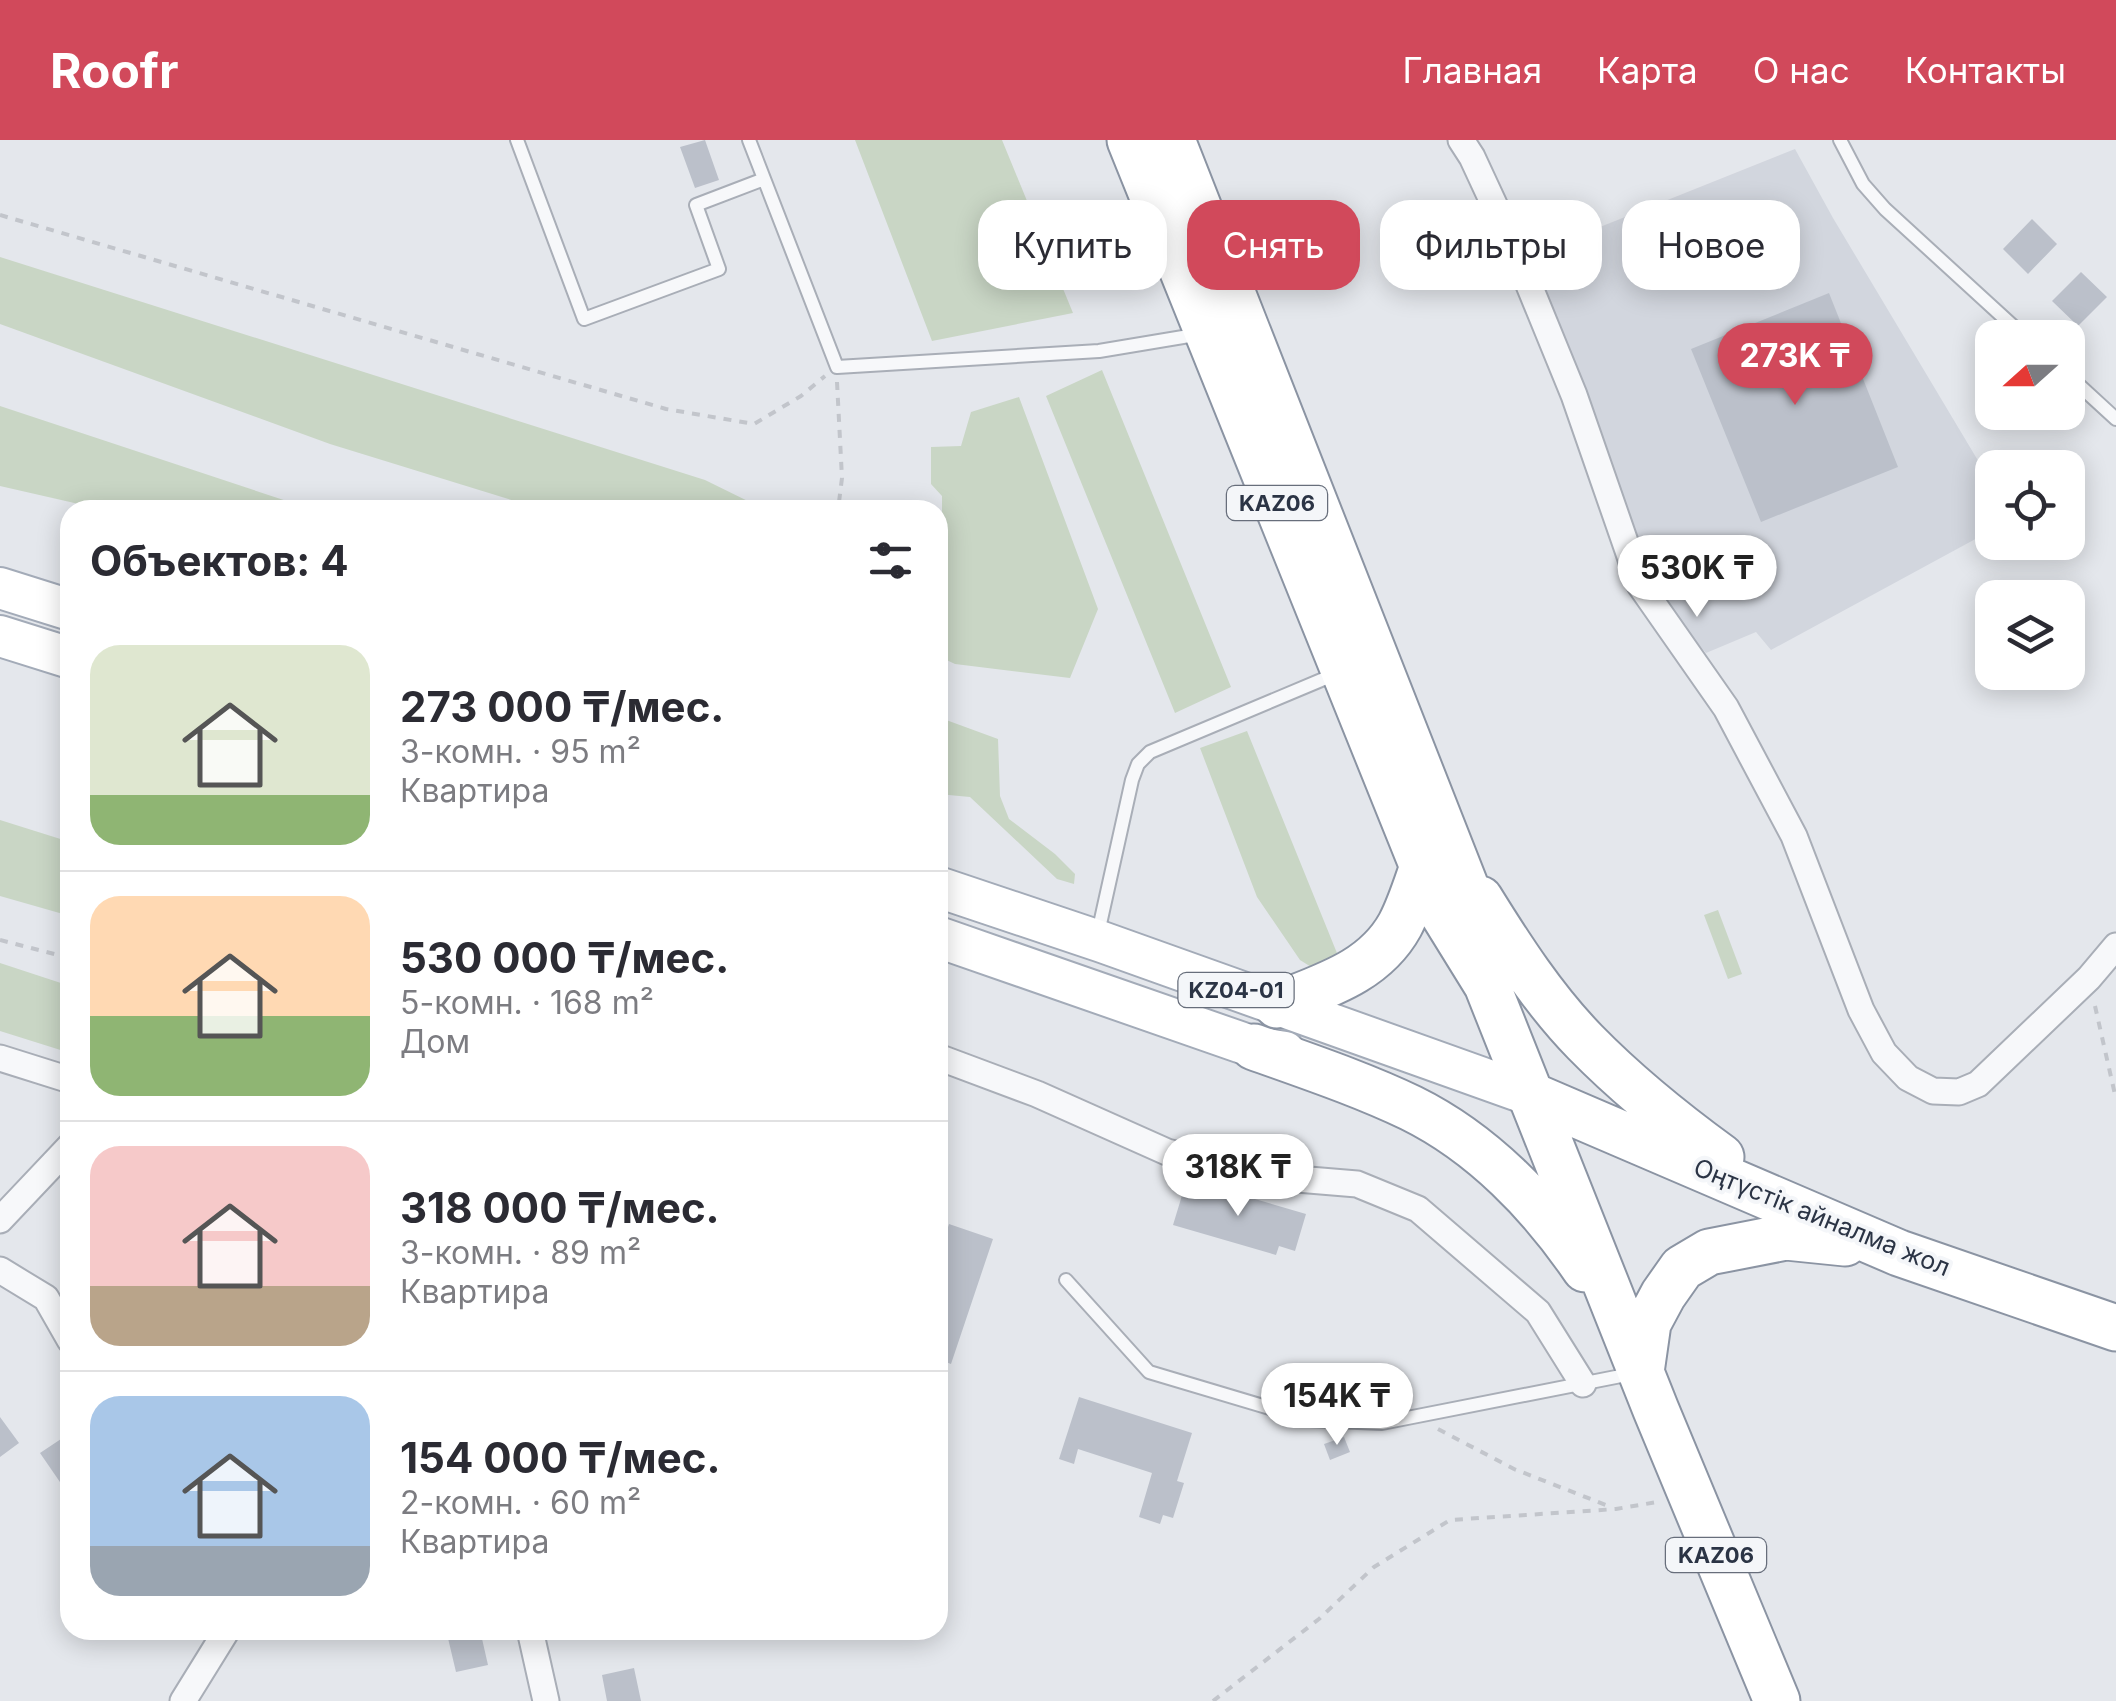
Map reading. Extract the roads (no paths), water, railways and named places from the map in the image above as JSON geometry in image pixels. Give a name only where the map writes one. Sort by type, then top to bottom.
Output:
[{"type":"highway","name":"KАZ06","points":[[1147,142],[1208,332],[1345,670],[1439,863],[1470,898],[1487,985],[1777,1701]]},
{"type":"highway","name":"KАZ06","points":[[1147,142],[1439,863]]},
{"type":"highway","points":[[1277,1005],[1346,977],[1366,964],[1383,948],[1439,863],[1503,936],[1536,984],[1583,1040],[1672,1120],[1785,1204]]},
{"type":"highway","name":"KZ04-01","points":[[1254,1046],[1414,1110],[1482,1154],[1564,1238],[1598,1288],[1649,1391]]},
{"type":"highway","name":"Оңтүстік айналма жол","points":[[1533,1096],[1899,1253],[2116,1328]]},
{"type":"highway","points":[[1649,1391],[1648,1324],[1682,1268],[1709,1252],[1786,1237],[1899,1253]]},
{"type":"main road","points":[[0,588],[60,607]]},
{"type":"main road","points":[[0,636],[60,655]]},
{"type":"main road","name":"KZ04-01","points":[[948,890],[1533,1096]]},
{"type":"main road","name":"KZ04-01","points":[[948,940],[1254,1046],[1533,1096]]},
{"type":"street","points":[[1461,140],[1512,241],[1574,395],[1640,584],[1726,708],[1794,836],[1860,1010],[1884,1054],[1908,1078],[1933,1091],[1959,1092],[1978,1084],[2089,978],[2116,946]]},
{"type":"street","points":[[0,1058],[60,1077]]},
{"type":"street","points":[[948,1061],[1038,1094],[1167,1152],[1274,1178],[1357,1184],[1418,1209],[1538,1312],[1582,1384]]},
{"type":"street","points":[[0,1220],[60,1157]]},
{"type":"street","points":[[0,1270],[46,1298],[60,1322]]},
{"type":"street","points":[[183,1701],[221,1640]]},
{"type":"street","points":[[532,1640],[546,1701]]},
{"type":"lane","points":[[517,140],[584,319],[720,269],[696,206],[764,179]]},
{"type":"lane","points":[[749,140],[837,367],[1099,351],[1208,332]]},
{"type":"lane","points":[[1840,140],[1863,184],[1885,209],[2006,320]]},
{"type":"lane","points":[[2085,391],[2116,419]]},
{"type":"lane","points":[[1097,940],[1138,764],[1150,752],[1345,670]]},
{"type":"lane","points":[[1066,1280],[1150,1372],[1310,1420],[1382,1423],[1582,1384],[1649,1391]]}]
